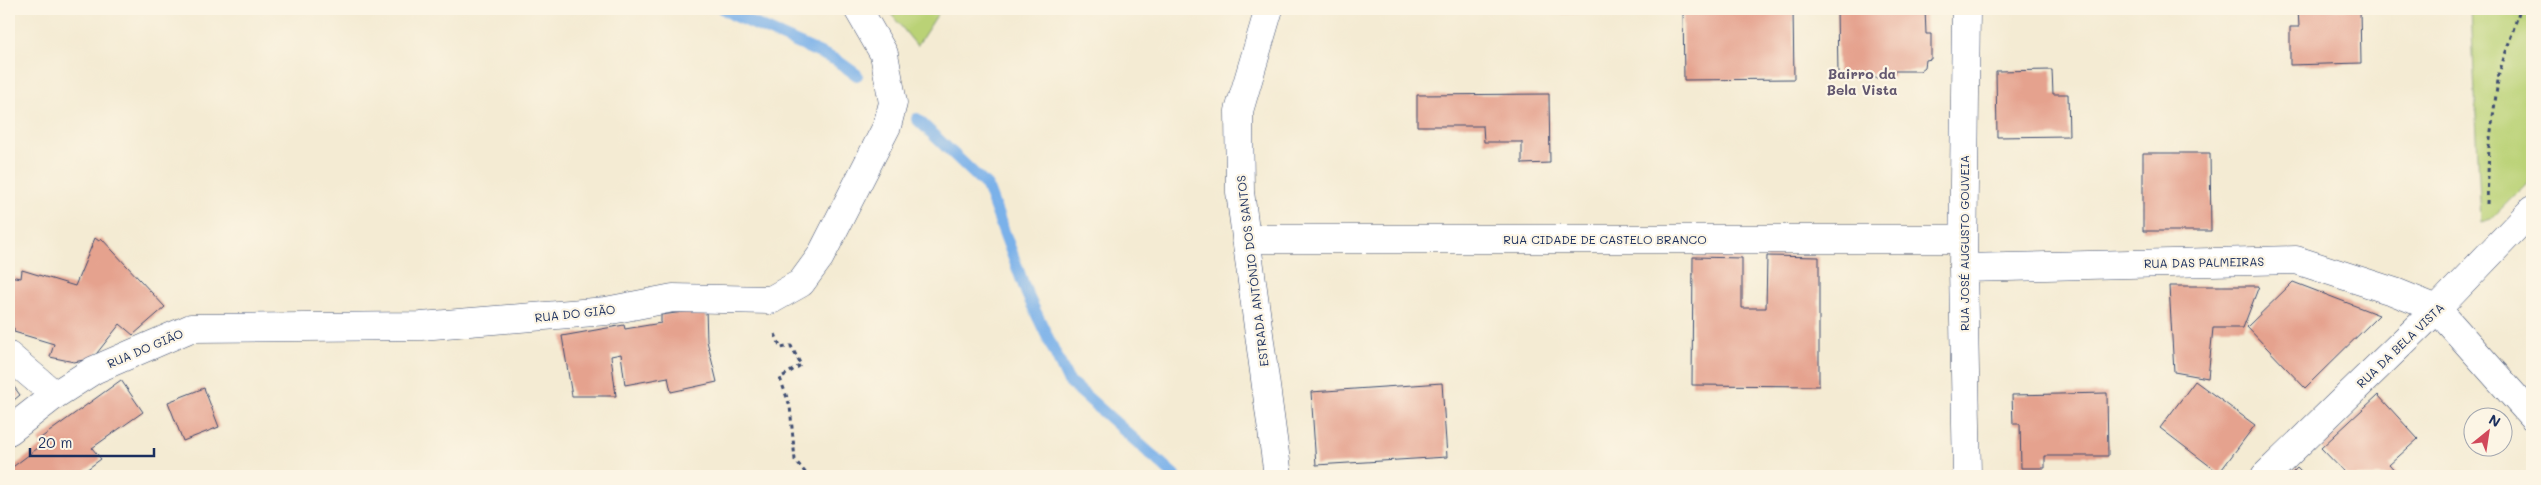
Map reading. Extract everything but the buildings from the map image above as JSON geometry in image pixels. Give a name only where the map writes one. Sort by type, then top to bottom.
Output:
[{"type":"street","name":"RUA DO GIÃO","points":[[9,431],[55,395],[94,370],[191,328],[421,326],[606,311],[673,298],[772,300],[801,283],[820,257],[887,126],[893,103],[884,54],[858,9]]},
{"type":"street","name":"ESTRADA ANTÓNIO DOS SANTOS","points":[[1269,9],[1239,111],[1240,192],[1278,476]]},
{"type":"street","name":"RUA JOSÉ AUGUSTO GOUVEIA","points":[[1966,9],[1962,268],[1967,476]]},
{"type":"street","name":"RUA DA BELA VISTA","points":[[2266,476],[2437,309],[2532,210]]},
{"type":"street","name":"RUA CIDADE DE CASTELO BRANCO","points":[[1246,239],[1963,238]]},
{"type":"street","name":"RUA DAS PALMEIRAS","points":[[1962,268],[2296,260],[2395,292],[2437,309]]},
{"type":"street","points":[[2437,309],[2532,416]]},
{"type":"street","points":[[9,356],[55,395]]},
{"type":"path","points":[[2490,254],[2486,188],[2489,146],[2499,73],[2520,9]]},
{"type":"path","points":[[762,300],[781,348],[791,346],[801,365],[780,378],[790,406],[795,460],[808,476]]},
{"type":"green space","points":[[887,9],[941,9],[917,46]]},
{"type":"green space","points":[[2471,9],[2532,9],[2532,178],[2491,219],[2481,222]]},
{"type":"waterway","points":[[724,9],[836,60],[857,75]]},
{"type":"waterway","points":[[917,119],[987,186],[1027,294],[1068,380],[1175,476]]},
{"type":"district","name":"Bairro da Bela Vista","points":[[1862,82]]}]
